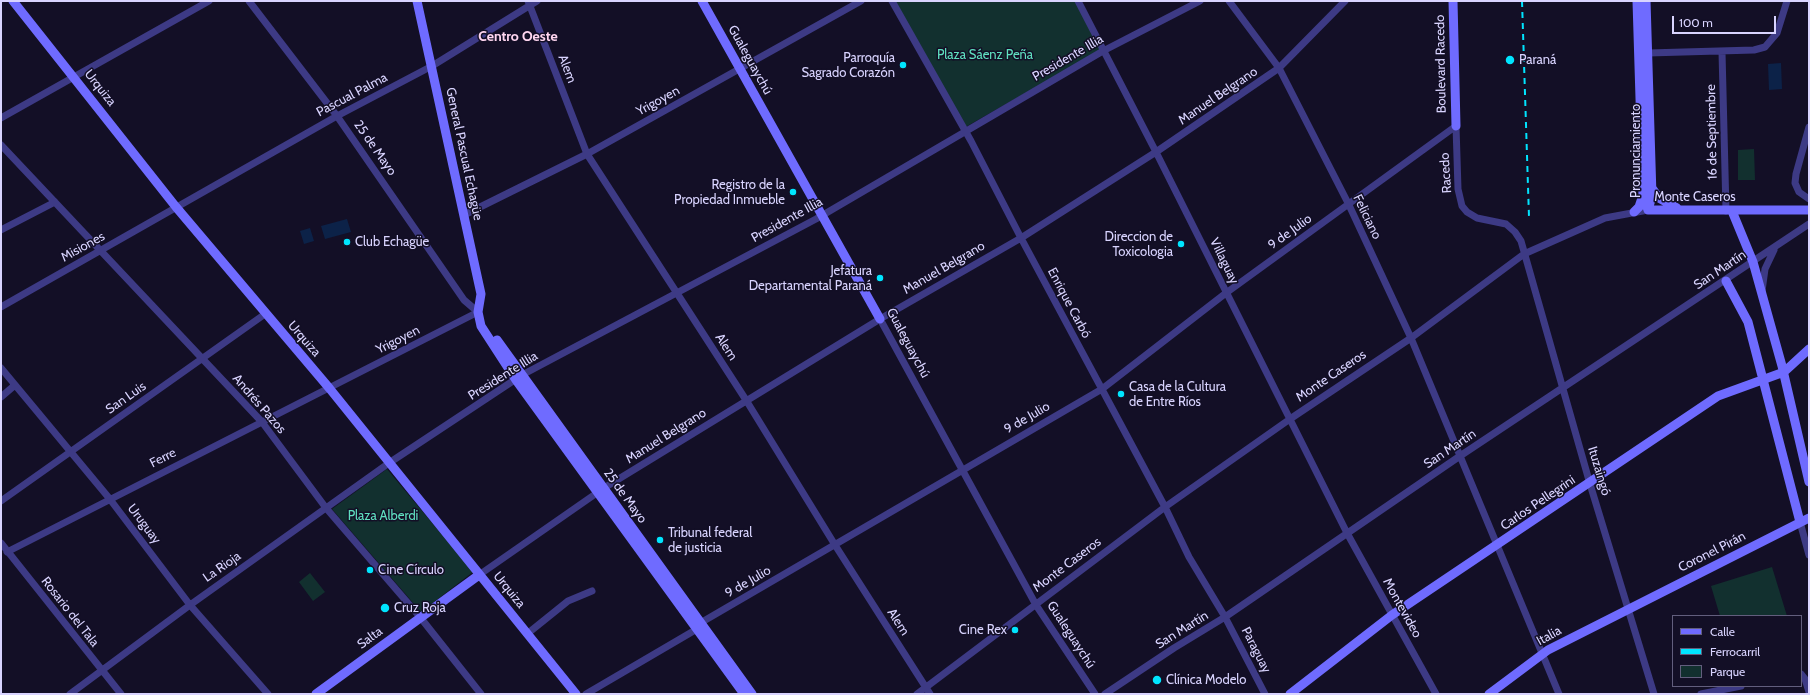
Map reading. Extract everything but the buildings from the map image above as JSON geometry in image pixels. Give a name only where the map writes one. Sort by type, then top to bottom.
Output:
[{"type":"street","name":"Urquiza","points":[[12,1],[74,76],[176,207],[330,389],[576,694]]},
{"type":"street","points":[[1,118],[209,1]]},
{"type":"street","name":"25 de Mayo","points":[[248,1],[337,116],[464,300],[478,312],[519,378],[700,626],[752,694]]},
{"type":"street","name":"General Pascual Echagüe","points":[[417,1],[481,294],[478,312]]},
{"type":"street","name":"Pascual Palma","points":[[176,207],[337,116],[432,66],[529,3],[537,1]]},
{"type":"street","name":"Gualeguaychú","points":[[702,1],[823,214],[1036,605],[1095,694]]},
{"type":"street","name":"Yrigoyen","points":[[464,215],[587,154],[860,1]]},
{"type":"street","name":"Enrique Carbó","points":[[892,1],[966,132],[1190,557],[1225,617]]},
{"type":"street","name":"Villaguay","points":[[1078,1],[1156,152],[1347,533]]},
{"type":"street","name":"Presidente Illia","points":[[389,463],[519,378],[823,214],[1103,51],[1200,1]]},
{"type":"street","name":"Feliciano","points":[[1229,1],[1279,68],[1349,205],[1411,338],[1559,694]]},
{"type":"street","name":"Manuel Belgrano","points":[[479,575],[601,491],[746,400],[880,319],[1021,238],[1156,152],[1279,68],[1345,1]]},
{"type":"street","name":"Boulevard Racedo","points":[[1453,1],[1456,126]]},
{"type":"street","name":"Pronunciamiento","points":[[1638,1],[1643,195],[1648,210]]},
{"type":"street","name":"Pronunciamiento","points":[[1646,1],[1652,186],[1652,196],[1648,210]]},
{"type":"street","points":[[1648,53],[1722,52],[1754,50],[1765,47],[1777,33],[1787,1]]},
{"type":"street","name":"Alem","points":[[529,3],[587,154],[746,400],[834,545],[928,691]]},
{"type":"street","name":"16 de Septiembre","points":[[1722,52],[1729,211]]},
{"type":"street","name":"9 de Julio","points":[[586,694],[834,545],[1102,389],[1226,293],[1456,126]]},
{"type":"street","name":"Racedo","points":[[1456,126],[1458,189],[1462,206],[1477,218],[1506,224],[1516,232],[1524,254]]},
{"type":"street","points":[[1809,127],[1796,174],[1795,183],[1799,192],[1809,198]]},
{"type":"street","name":"Andrés Pazos","points":[[1,145],[262,422],[326,508],[420,617],[481,694]]},
{"type":"street","points":[[1652,186],[1659,198],[1682,210]]},
{"type":"street","points":[[1634,212],[1639,207],[1643,195]]},
{"type":"street","points":[[1,230],[55,202]]},
{"type":"street","name":"Misiones","points":[[1,307],[102,251],[176,207]]},
{"type":"street","name":"Monte Caseros","points":[[917,694],[928,691],[1036,605],[1165,507],[1290,419],[1411,338],[1524,254],[1605,218],[1634,212],[1648,210],[1809,210]]},
{"type":"street","points":[[1729,211],[1753,262],[1784,372],[1809,482]]},
{"type":"street","name":"San Martín","points":[[1105,694],[1174,648],[1225,617],[1460,456],[1726,281],[1809,224]]},
{"type":"street","points":[[1762,293],[1768,260],[1777,246]]},
{"type":"street","name":"Ituzaingó","points":[[1524,254],[1590,484],[1654,694]]},
{"type":"street","points":[[1726,281],[1746,318],[1764,379],[1809,555]]},
{"type":"street","name":"Yrigoyen","points":[[330,389],[478,312]]},
{"type":"street","name":"San Luis","points":[[1,501],[265,314]]},
{"type":"street","name":"Carlos Pellegrini","points":[[1290,694],[1392,615],[1590,484],[1718,396],[1784,372],[1809,349]]},
{"type":"street","name":"Uruguay","points":[[1,368],[109,498],[190,605],[268,694]]},
{"type":"street","points":[[1,396],[15,385]]},
{"type":"street","name":"Ferre","points":[[7,552],[109,498],[330,389]]},
{"type":"street","name":"La Rioja","points":[[70,694],[102,672],[190,605],[389,463]]},
{"type":"street","name":"Coronel Pirán","points":[[1628,610],[1809,518]]},
{"type":"street","name":"Montevideo","points":[[1347,533],[1436,694]]},
{"type":"street","name":"Rosario del Tala","points":[[1,543],[121,694]]},
{"type":"street","name":"Salta","points":[[316,694],[479,575]]},
{"type":"street","points":[[527,634],[568,601],[592,591]]},
{"type":"street","name":"Italia","points":[[1489,694],[1542,654],[1628,610]]},
{"type":"street","name":"Paraguay","points":[[1225,617],[1265,694]]},
{"type":"street","name":"25 de Mayo","points":[[700,626],[744,694]]},
{"type":"street","points":[[1802,674],[1809,692]]},
{"type":"street","points":[[1701,694],[1736,687]]},
{"type":"green space","name":"Plaza Sáenz Peña","points":[[895,1],[1075,1],[1101,50],[962,129]]},
{"type":"green space","points":[[1754,149],[1755,180],[1738,180],[1738,150]]},
{"type":"green space","name":"Plaza Alberdi","points":[[387,469],[473,572],[421,612],[332,509]]},
{"type":"green space","points":[[1772,567],[1787,615],[1720,615],[1711,586]]},
{"type":"green space","points":[[310,573],[325,592],[313,601],[299,582]]},
{"type":"water","points":[[1781,63],[1782,89],[1769,90],[1768,64]]},
{"type":"water","points":[[347,219],[351,232],[325,239],[321,226]]},
{"type":"water","points":[[310,228],[314,241],[304,244],[300,231]]},
{"type":"railway","points":[[1522,1],[1529,217]]},
{"type":"place","name":"Paraná","points":[[1510,60]]},
{"type":"place","name":"Parroquía Sagrado Corazón","points":[[903,65]]},
{"type":"place","name":"Registro de la Propiedad Inmueble","points":[[793,192]]},
{"type":"place","name":"Club Echagüe","points":[[347,242]]},
{"type":"place","name":"Direccion de Toxicologia","points":[[1181,244]]},
{"type":"place","name":"Jefatura Departamental Paraná","points":[[880,278]]},
{"type":"place","name":"Casa de la Cultura de Entre Ríos","points":[[1121,394]]},
{"type":"place","name":"Tribunal federal de justicia","points":[[660,540]]},
{"type":"place","name":"Cine Círculo","points":[[370,570]]},
{"type":"place","name":"Cruz Roja","points":[[385,608]]},
{"type":"place","name":"Cine Rex","points":[[1015,630]]},
{"type":"place","name":"Clínica Modelo","points":[[1157,680]]},
{"type":"district","name":"Centro Oeste","points":[[518,37]]}]
